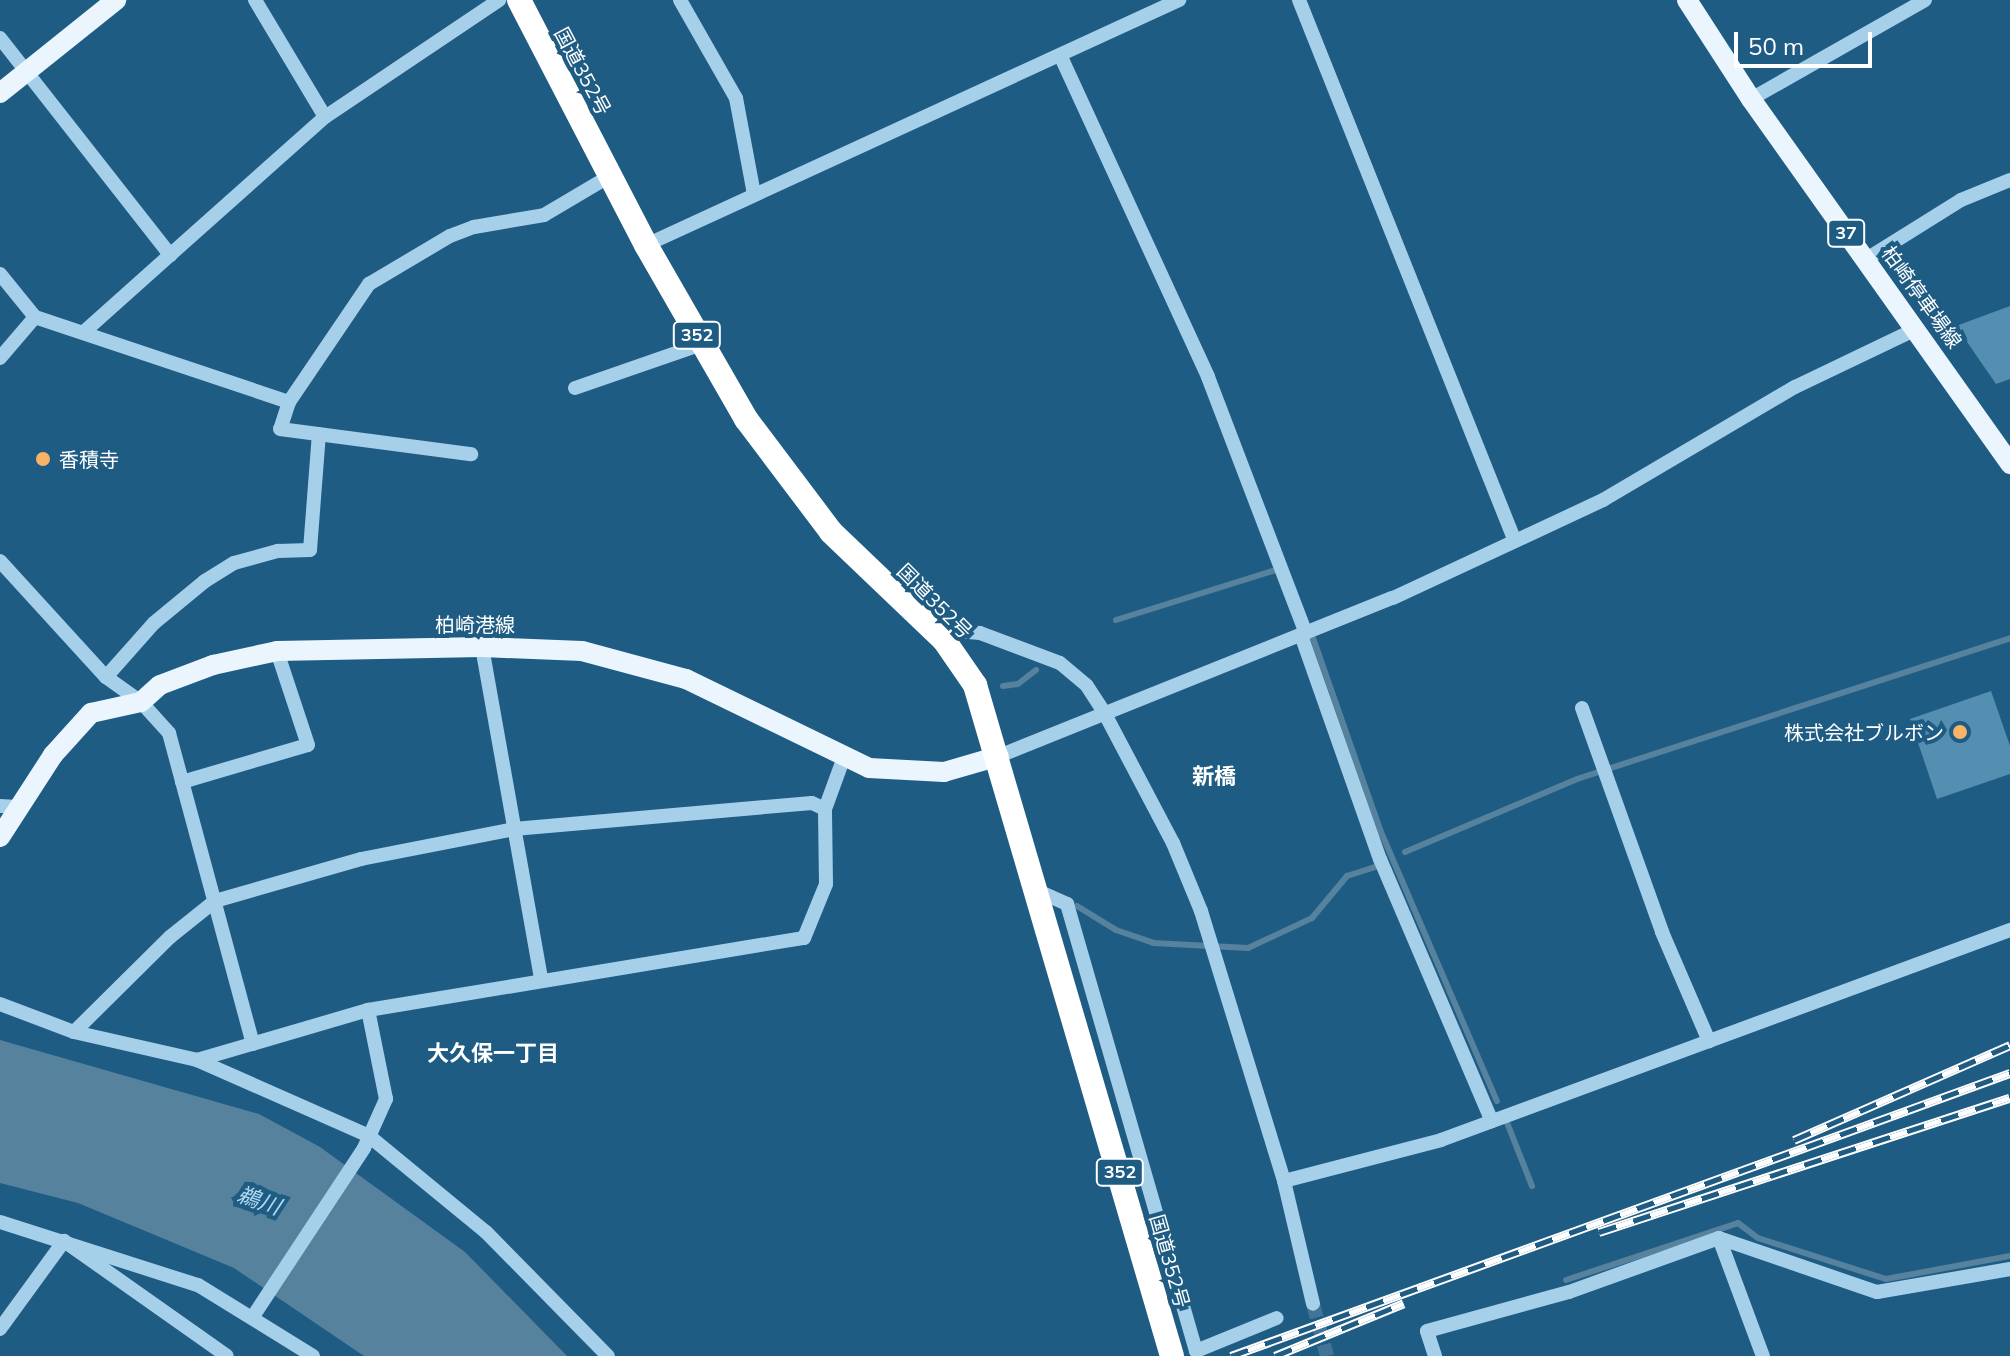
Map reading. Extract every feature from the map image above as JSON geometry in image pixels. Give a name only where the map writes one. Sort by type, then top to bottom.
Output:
[{"type":"highway","name":"国道352号","points":[[519,0],[646,245],[746,419],[831,532],[934,629],[975,685],[1040,892],[1172,1356]]},
{"type":"main road","points":[[0,93],[116,0]]},
{"type":"main road","name":"柏崎停車場線","points":[[1687,0],[1751,99],[2010,464]]},
{"type":"main road","name":"柏崎港線","points":[[0,837],[9,806],[91,713],[141,702],[160,685],[213,665],[277,651],[482,647],[582,651],[652,667],[869,768],[916,774],[973,767],[999,756]]},
{"type":"street","points":[[255,0],[325,117]]},
{"type":"street","points":[[85,331],[325,117],[499,0]]},
{"type":"street","points":[[680,0],[733,88],[754,194]]},
{"type":"street","points":[[646,245],[1061,57],[1179,0]]},
{"type":"street","points":[[1299,0],[1514,539]]},
{"type":"street","points":[[1751,99],[1925,0]]},
{"type":"street","points":[[0,38],[24,74],[170,255]]},
{"type":"street","points":[[1061,57],[1208,377],[1304,634],[1380,859],[1492,1121]]},
{"type":"street","points":[[471,454],[280,429],[289,402],[369,284],[450,236],[544,215],[610,176]]},
{"type":"street","points":[[1865,260],[1961,200],[2010,180]]},
{"type":"street","points":[[0,274],[35,317],[85,331],[289,402]]},
{"type":"street","points":[[0,358],[35,317]]},
{"type":"street","points":[[999,756],[1304,634],[1603,500],[1795,387],[1916,329]]},
{"type":"street","points":[[575,388],[702,344]]},
{"type":"street","points":[[106,677],[154,623],[234,563],[278,551],[310,550],[319,434]]},
{"type":"street","points":[[0,561],[106,677],[141,702],[169,733],[253,1044]]},
{"type":"street","points":[[934,629],[980,633],[1060,663],[1087,686],[1105,714],[1173,843],[1201,911],[1284,1181],[1313,1304]]},
{"type":"street","points":[[482,647],[541,979]]},
{"type":"street","points":[[182,782],[308,745],[277,651]]},
{"type":"street","points":[[1582,708],[1662,932],[1709,1041]]},
{"type":"street","points":[[197,1060],[368,1010],[804,938],[826,884],[825,809],[844,757]]},
{"type":"street","points":[[74,1032],[170,937],[215,901],[361,859],[514,829],[812,803],[825,809]]},
{"type":"street","points":[[1040,892],[1067,904],[1196,1351],[1277,1318]]},
{"type":"street","points":[[1284,1181],[1441,1140],[2010,930]]},
{"type":"street","points":[[0,1004],[74,1032],[197,1060],[366,1142],[486,1232],[608,1356]]},
{"type":"street","points":[[257,1310],[366,1142],[386,1099],[368,1010]]},
{"type":"street","points":[[0,1222],[198,1285],[257,1310],[313,1356]]},
{"type":"street","points":[[1435,1356],[1427,1331],[1569,1292],[1719,1238],[1877,1292],[2010,1269]]},
{"type":"street","points":[[1719,1238],[1763,1356]]},
{"type":"street","points":[[0,1329],[64,1241]]},
{"type":"street","points":[[64,1241],[227,1356]]},
{"type":"water","name":"鵜川","points":[[0,1040],[259,1114],[320,1147],[465,1252],[567,1356],[364,1356],[234,1268],[78,1203],[0,1183]]},
{"type":"building","points":[[2010,306],[2010,379],[1996,384],[1956,326]]},
{"type":"building","name":"株式会社ブルボン","points":[[1991,691],[2010,746],[2010,774],[1937,799],[1910,719]]},
{"type":"waterway","points":[[1116,620],[1279,569]]},
{"type":"waterway","points":[[1313,638],[1381,832],[1497,1101]]},
{"type":"waterway","points":[[1405,852],[1577,779],[2010,638]]},
{"type":"waterway","points":[[1003,686],[1018,684],[1036,670]]},
{"type":"waterway","points":[[1077,906],[1116,930],[1153,943],[1248,948],[1312,918],[1347,876],[1375,867]]},
{"type":"waterway","points":[[1506,1120],[1532,1186]]},
{"type":"waterway","points":[[1566,1280],[1738,1223],[1758,1238],[1886,1279],[2010,1256]]},
{"type":"tunnel","points":[[1313,1304],[1327,1356]]},
{"type":"railway","points":[[1794,1140],[2010,1045]]},
{"type":"railway","points":[[1231,1356],[2010,1073]]},
{"type":"railway","points":[[1599,1232],[2010,1098]]},
{"type":"railway","points":[[1275,1356],[1404,1303]]},
{"type":"place","name":"香積寺","points":[[43,459]]},
{"type":"place","name":"株式会社ブルボン","points":[[1960,732]]},
{"type":"district","name":"新橋","points":[[1214,777]]},
{"type":"district","name":"大久保一丁目","points":[[493,1054]]}]
